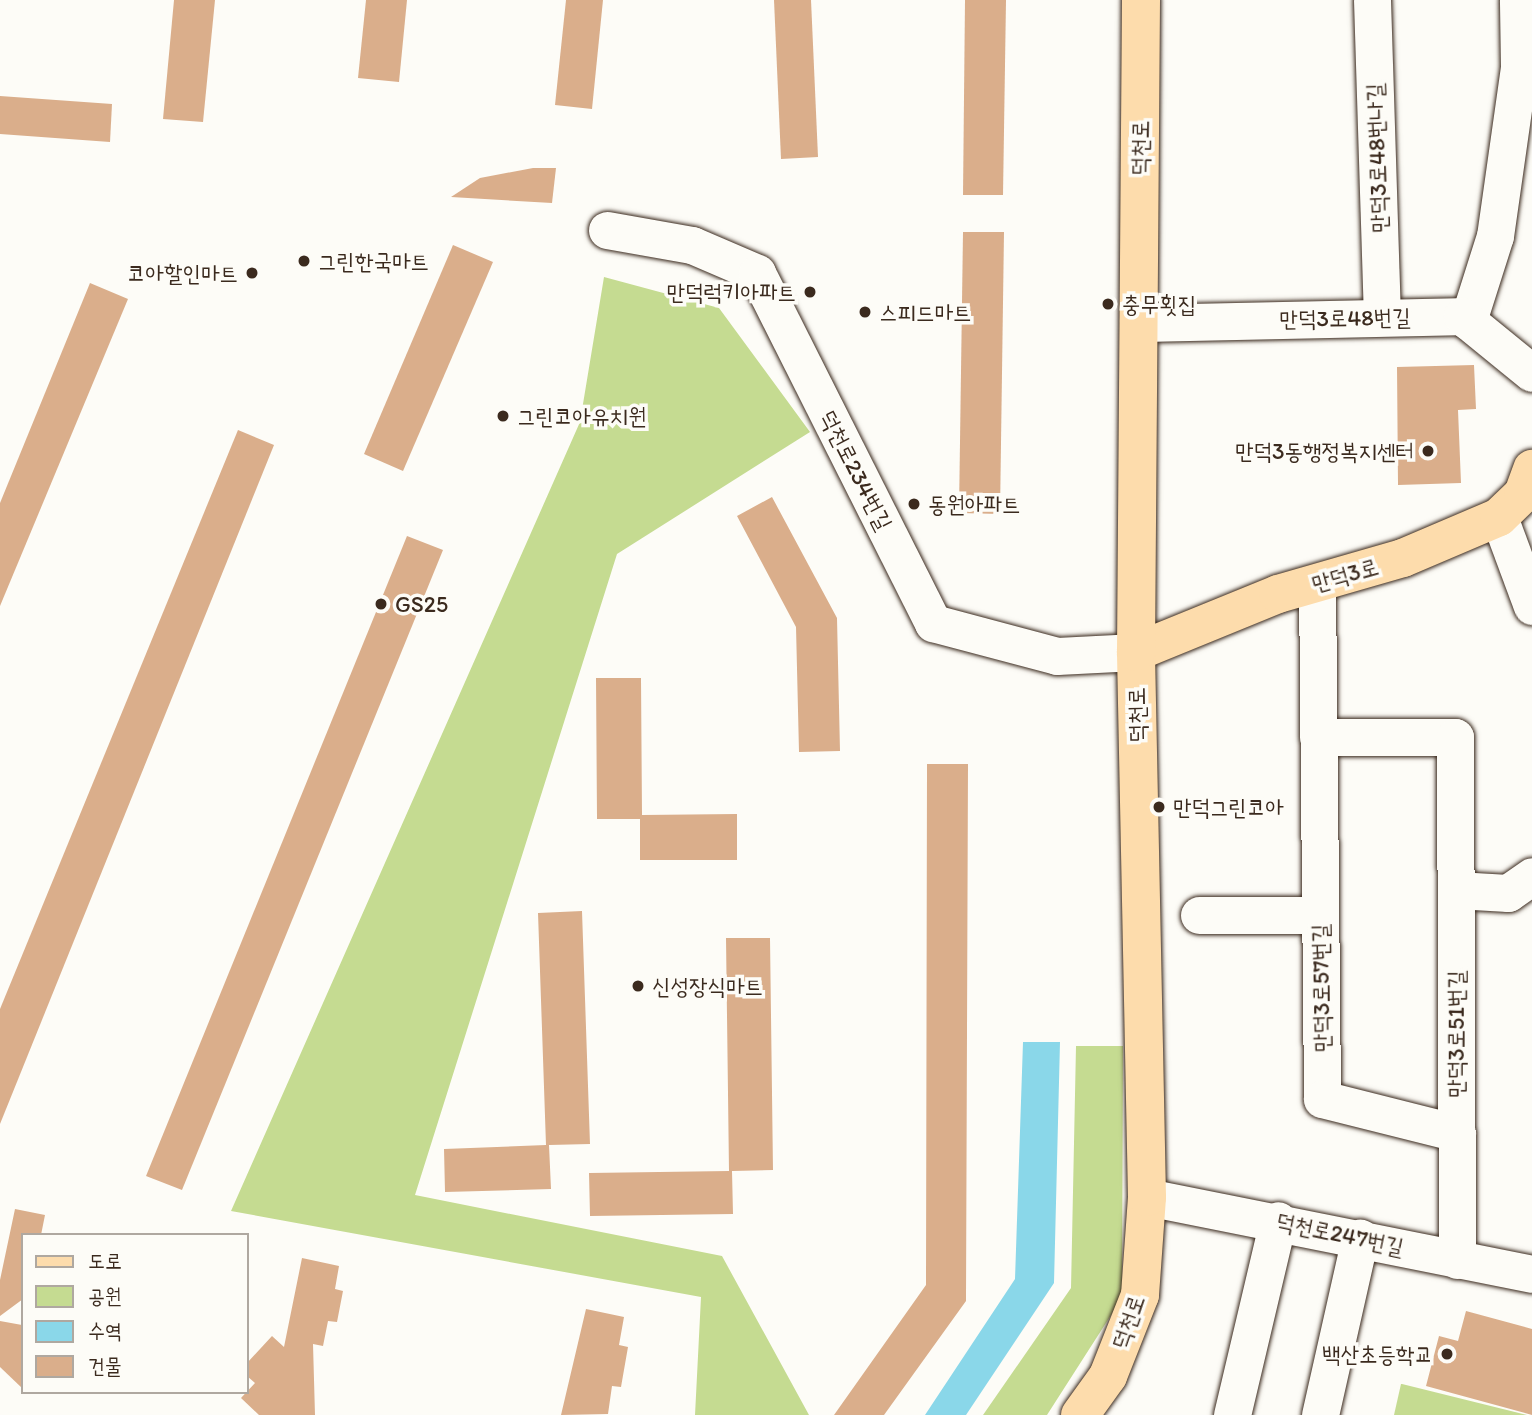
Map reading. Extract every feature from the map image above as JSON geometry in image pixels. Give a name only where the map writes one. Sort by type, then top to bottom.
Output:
[{"type":"main road","name":"덕천로","points":[[1080,1415],[1108,1376],[1140,1295],[1147,1197],[1136,652],[1142,0]]},
{"type":"main road","name":"만덕3로","points":[[1136,652],[1317,583],[1403,558],[1499,517],[1523,494],[1532,469]]},
{"type":"street","name":"만덕3로48번나길","points":[[1371,0],[1382,317]]},
{"type":"street","points":[[1468,321],[1494,236],[1519,66],[1518,0]]},
{"type":"street","name":"덕천로234번길","points":[[607,230],[692,245],[757,273],[933,623],[1057,656],[1136,652]]},
{"type":"street","name":"만덕3로48번길","points":[[1138,323],[1444,315],[1468,321],[1532,373]]},
{"type":"street","points":[[1499,517],[1532,606]]},
{"type":"street","name":"만덕3로57번길","points":[[1317,583],[1322,1099],[1457,1133]]},
{"type":"street","points":[[1318,737],[1455,737],[1456,890],[1508,892],[1532,876]]},
{"type":"street","name":"만덕3로51번길","points":[[1456,890],[1457,1260]]},
{"type":"street","points":[[1199,915],[1320,915]]},
{"type":"street","name":"덕천로247번길","points":[[1147,1197],[1278,1220],[1532,1274]]},
{"type":"street","points":[[1232,1415],[1278,1220]]},
{"type":"street","points":[[1320,1415],[1360,1237]]},
{"type":"green space","points":[[604,277],[719,308],[810,432],[617,554],[415,1195],[722,1256],[809,1415],[695,1415],[701,1297],[231,1211],[580,422]]},
{"type":"green space","points":[[1076,1046],[1123,1046],[1122,1298],[1047,1415],[983,1415],[1071,1288]]},
{"type":"green space","points":[[1402,1384],[1527,1415],[1394,1415]]},
{"type":"water","points":[[1023,1042],[1060,1042],[1054,1283],[966,1415],[925,1415],[1015,1279]]},
{"type":"building","points":[[174,0],[215,0],[203,122],[163,119]]},
{"type":"building","points":[[366,0],[407,0],[399,82],[358,78]]},
{"type":"building","points":[[566,0],[603,0],[592,109],[555,105]]},
{"type":"building","points":[[774,0],[811,0],[818,157],[781,159]]},
{"type":"building","points":[[965,0],[1006,0],[1003,195],[963,195]]},
{"type":"building","points":[[0,96],[112,104],[110,142],[0,134]]},
{"type":"building","points":[[533,168],[556,168],[552,203],[451,197],[480,178]]},
{"type":"building","points":[[963,232],[1004,232],[1000,514],[959,513]]},
{"type":"building","points":[[453,245],[493,262],[403,471],[364,454]]},
{"type":"building","points":[[90,283],[128,299],[0,606],[0,503]]},
{"type":"building","points":[[1474,365],[1476,409],[1458,410],[1461,483],[1398,485],[1397,367]]},
{"type":"building","points":[[238,430],[274,445],[0,1124],[0,1009]]},
{"type":"building","points":[[772,497],[837,618],[840,751],[799,752],[796,627],[737,516]]},
{"type":"building","points":[[407,536],[443,550],[182,1190],[146,1176]]},
{"type":"building","points":[[596,678],[641,678],[642,815],[737,814],[737,860],[640,860],[640,819],[597,819]]},
{"type":"building","points":[[927,764],[968,764],[966,1301],[884,1415],[834,1415],[926,1285]]},
{"type":"building","points":[[582,911],[590,1144],[549,1145],[551,1189],[445,1192],[444,1149],[546,1145],[538,913]]},
{"type":"building","points":[[726,938],[770,938],[773,1170],[732,1171],[733,1214],[590,1216],[589,1173],[729,1171]]},
{"type":"building","points":[[15,1209],[45,1215],[41,1233],[21,1233],[21,1300],[0,1316],[0,1280]]},
{"type":"building","points":[[302,1258],[339,1266],[335,1289],[343,1291],[337,1322],[328,1321],[323,1346],[313,1344],[315,1415],[259,1415],[241,1398],[248,1394],[255,1383],[248,1377],[248,1362],[272,1336],[284,1347]]},
{"type":"building","points":[[586,1309],[624,1317],[619,1345],[628,1347],[621,1387],[612,1386],[608,1414],[561,1415]]},
{"type":"building","points":[[1466,1311],[1532,1329],[1532,1415],[1426,1386],[1439,1336],[1458,1341]]},
{"type":"building","points":[[0,1321],[21,1325],[21,1387],[0,1367]]},
{"type":"place","name":"그린한국마트","points":[[304,261]]},
{"type":"place","name":"코아할인마트","points":[[252,273]]},
{"type":"place","name":"만덕럭키아파트","points":[[810,292]]},
{"type":"place","name":"충무횟집","points":[[1108,304]]},
{"type":"place","name":"스피드마트","points":[[865,312]]},
{"type":"place","name":"그린코아유치원","points":[[503,416]]},
{"type":"place","name":"만덕3동행정복지센터","points":[[1428,451]]},
{"type":"place","name":"동원아파트","points":[[914,504]]},
{"type":"place","name":"GS25","points":[[381,604]]},
{"type":"place","name":"만덕그린코아","points":[[1159,807]]},
{"type":"place","name":"신성장식마트","points":[[638,986]]},
{"type":"place","name":"백산초등학교","points":[[1447,1354]]}]
